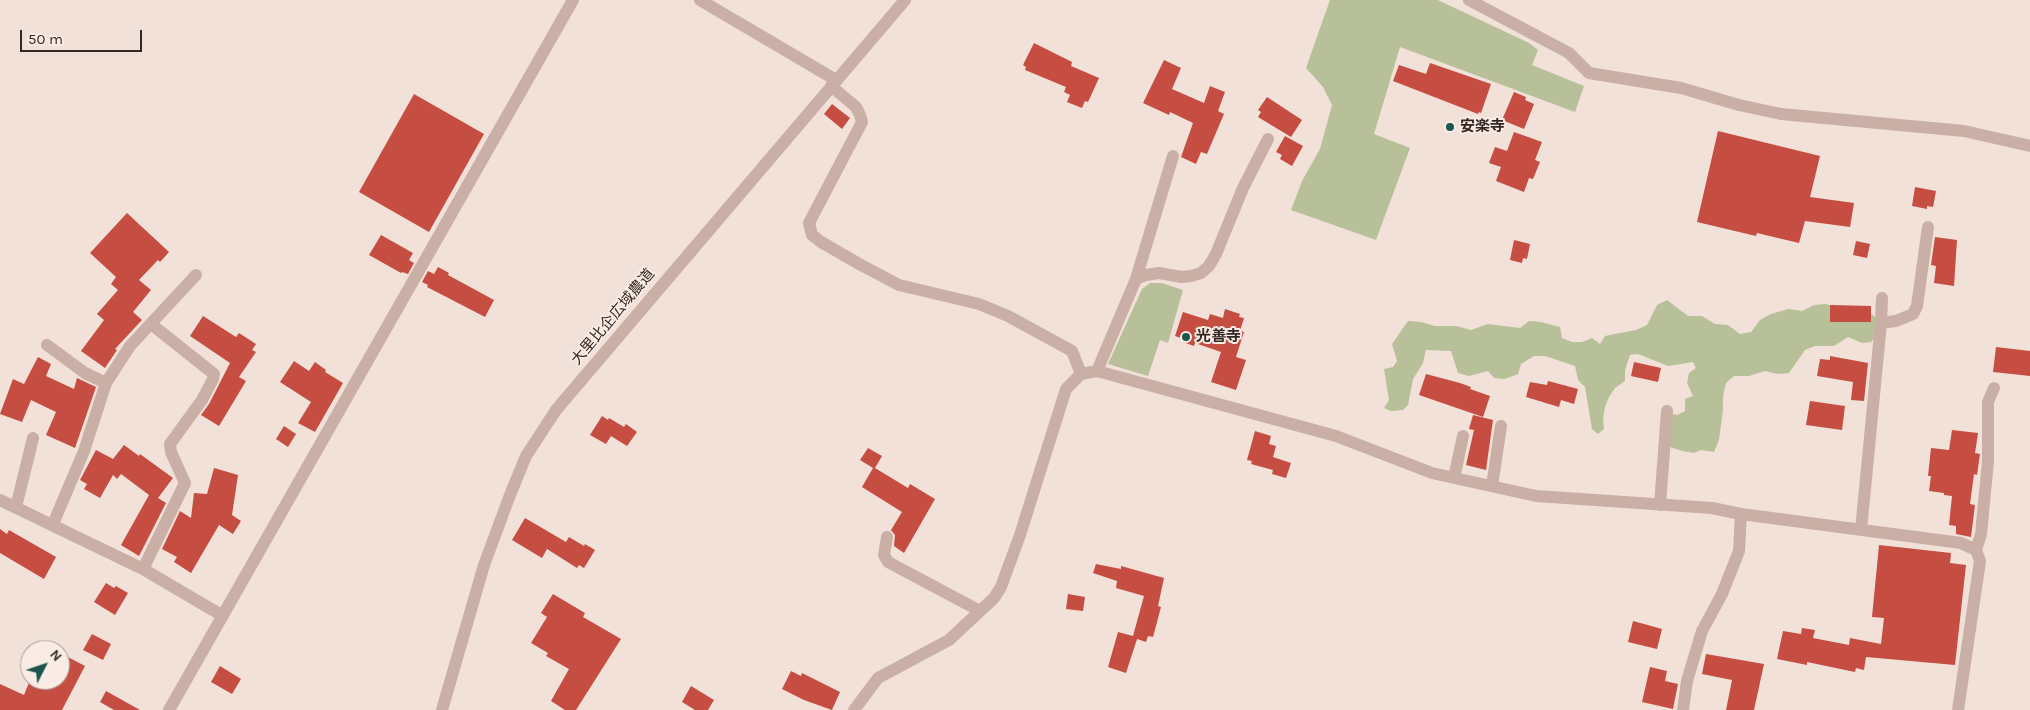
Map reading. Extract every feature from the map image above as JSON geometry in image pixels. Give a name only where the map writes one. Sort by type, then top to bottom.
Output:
[{"type":"street","points":[[168,710],[573,0]]},
{"type":"street","points":[[700,0],[834,83],[860,114],[862,122],[809,223],[812,235],[861,266],[899,285],[979,304],[1008,316],[1072,351],[1081,374]]},
{"type":"street","name":"大里比企広域農道","points":[[442,710],[484,565],[526,456],[556,410],[904,0]]},
{"type":"street","points":[[1469,0],[1569,53],[1589,73],[1681,88],[1739,105],[1780,114],[1964,131],[2030,146]]},
{"type":"street","points":[[1136,279],[1159,273],[1181,277],[1191,276],[1201,273],[1208,266],[1216,254],[1243,188],[1268,138]]},
{"type":"street","points":[[1097,371],[1136,279],[1173,156]]},
{"type":"street","points":[[1881,323],[1896,321],[1913,314],[1917,306],[1928,227]]},
{"type":"street","points":[[53,524],[84,451],[106,383],[130,346],[196,275]]},
{"type":"street","points":[[1861,530],[1882,298]]},
{"type":"street","points":[[143,569],[185,483],[171,452],[170,444],[202,400],[214,374],[152,324]]},
{"type":"street","points":[[47,345],[79,370],[106,383]]},
{"type":"street","points":[[854,710],[878,678],[948,640],[994,598],[1001,587],[1066,389],[1081,374],[1097,371],[1336,436],[1432,473],[1536,496],[1712,508],[1740,514],[1961,543],[1976,550]]},
{"type":"street","points":[[1958,710],[1980,561],[1976,550],[1981,534],[1988,461],[1988,402],[1994,388]]},
{"type":"street","points":[[1660,505],[1667,411]]},
{"type":"street","points":[[1492,486],[1500,426]]},
{"type":"street","points":[[1454,478],[1464,436]]},
{"type":"street","points":[[16,507],[33,438]]},
{"type":"street","points":[[0,500],[143,569],[223,616]]},
{"type":"street","points":[[1683,710],[1687,681],[1702,632],[1722,594],[1739,551],[1740,514]]},
{"type":"street","points":[[887,537],[884,555],[888,562],[980,611]]},
{"type":"green space","points":[[1330,0],[1438,0],[1529,43],[1538,50],[1532,65],[1584,86],[1575,112],[1400,47],[1374,134],[1410,148],[1376,240],[1291,210],[1302,181],[1320,149],[1332,105],[1323,87],[1306,68]]},
{"type":"green space","points":[[1150,283],[1162,283],[1183,290],[1168,343],[1160,340],[1148,376],[1108,364],[1142,289]]},
{"type":"green space","points":[[1667,300],[1688,316],[1702,316],[1715,324],[1728,325],[1740,334],[1751,332],[1760,320],[1771,314],[1788,309],[1802,311],[1814,305],[1825,304],[1870,313],[1875,317],[1876,336],[1871,342],[1862,343],[1848,337],[1834,346],[1815,346],[1805,350],[1789,373],[1778,374],[1765,371],[1749,376],[1734,376],[1726,383],[1719,440],[1714,452],[1701,450],[1694,453],[1670,447],[1669,413],[1677,415],[1685,411],[1685,399],[1693,396],[1687,383],[1689,373],[1696,368],[1693,362],[1668,366],[1638,354],[1630,355],[1625,370],[1625,381],[1615,388],[1609,397],[1603,419],[1604,429],[1598,434],[1592,429],[1585,387],[1578,380],[1575,366],[1545,356],[1534,356],[1521,364],[1518,374],[1505,379],[1494,378],[1488,371],[1469,376],[1458,373],[1451,351],[1426,350],[1423,363],[1413,379],[1408,405],[1403,410],[1391,411],[1384,408],[1389,400],[1384,369],[1393,367],[1397,361],[1392,344],[1408,321],[1435,326],[1456,326],[1471,330],[1488,324],[1520,328],[1529,321],[1541,322],[1560,327],[1562,338],[1572,342],[1582,342],[1592,338],[1600,344],[1605,336],[1636,330],[1647,325],[1657,305]]},
{"type":"building","points":[[1034,43],[1072,62],[1071,66],[1099,78],[1088,102],[1085,101],[1082,108],[1067,102],[1070,95],[1064,92],[1066,87],[1025,70],[1026,67],[1023,65]]},
{"type":"building","points":[[1164,60],[1181,68],[1172,89],[1204,103],[1210,86],[1225,92],[1218,111],[1224,114],[1207,154],[1201,152],[1196,164],[1181,157],[1193,123],[1170,112],[1169,115],[1143,103]]},
{"type":"building","points":[[1430,63],[1491,84],[1481,113],[1479,112],[1478,114],[1393,81],[1399,65],[1426,74]]},
{"type":"building","points":[[1514,92],[1526,97],[1525,100],[1534,104],[1524,129],[1502,120]]},
{"type":"building","points":[[414,94],[484,134],[429,232],[359,192]]},
{"type":"building","points":[[1267,97],[1302,120],[1291,137],[1258,117],[1261,112],[1258,110]]},
{"type":"building","points":[[832,104],[850,118],[842,129],[824,114]]},
{"type":"building","points":[[1718,131],[1820,156],[1810,197],[1854,203],[1850,227],[1805,221],[1799,243],[1757,233],[1756,236],[1697,222]]},
{"type":"building","points":[[1514,132],[1542,142],[1535,160],[1540,162],[1533,179],[1529,178],[1524,192],[1496,181],[1501,167],[1489,163],[1495,147],[1507,151]]},
{"type":"building","points":[[1285,136],[1303,146],[1292,166],[1280,159],[1282,155],[1276,152]]},
{"type":"building","points":[[1915,187],[1936,191],[1933,207],[1927,206],[1927,209],[1912,206]]},
{"type":"building","points":[[127,213],[169,252],[160,262],[158,260],[139,280],[151,290],[133,312],[142,320],[115,349],[117,350],[105,368],[81,351],[104,320],[97,314],[118,290],[111,284],[116,277],[90,253]]},
{"type":"building","points":[[381,235],[413,253],[409,260],[414,263],[408,274],[401,273],[369,255]]},
{"type":"building","points":[[1935,237],[1957,240],[1954,286],[1934,283],[1936,266],[1931,265]]},
{"type":"building","points":[[1514,240],[1530,244],[1527,259],[1523,258],[1522,263],[1510,260]]},
{"type":"building","points":[[1856,241],[1870,244],[1867,258],[1853,255]]},
{"type":"building","points":[[438,267],[449,273],[448,275],[494,300],[485,317],[427,287],[428,285],[422,282],[428,271],[434,274]]},
{"type":"building","points":[[1830,305],[1871,306],[1871,322],[1830,322]]},
{"type":"building","points":[[1225,309],[1240,314],[1239,317],[1244,318],[1240,331],[1244,332],[1236,357],[1246,360],[1236,390],[1211,382],[1221,352],[1195,343],[1194,346],[1183,342],[1184,339],[1175,336],[1183,312],[1208,320],[1210,314],[1223,318]]},
{"type":"building","points":[[203,316],[236,337],[239,333],[256,344],[252,350],[256,352],[239,377],[246,381],[219,426],[201,415],[209,404],[230,363],[190,336]]},
{"type":"building","points":[[1996,347],[2030,351],[2030,376],[1993,372]]},
{"type":"building","points":[[1830,356],[1868,363],[1864,401],[1851,400],[1853,382],[1817,376],[1820,359],[1830,360]]},
{"type":"building","points":[[38,357],[51,364],[46,376],[74,389],[77,378],[96,387],[75,448],[46,435],[56,412],[31,400],[22,422],[0,414],[13,379],[24,384]]},
{"type":"building","points":[[294,361],[309,371],[315,362],[326,370],[325,372],[343,383],[315,432],[298,423],[311,402],[280,382]]},
{"type":"building","points":[[1634,362],[1661,368],[1658,382],[1631,376]]},
{"type":"building","points":[[1426,374],[1460,383],[1471,387],[1470,389],[1490,396],[1483,417],[1419,395]]},
{"type":"building","points":[[1548,381],[1578,389],[1574,404],[1561,400],[1559,407],[1526,397],[1530,382],[1547,385]]},
{"type":"building","points":[[1810,401],[1845,406],[1842,430],[1806,425]]},
{"type":"building","points":[[1473,415],[1493,420],[1486,470],[1466,465],[1474,430],[1469,429]]},
{"type":"building","points":[[602,416],[624,427],[626,424],[637,432],[627,446],[611,436],[606,444],[590,435]]},
{"type":"building","points":[[284,426],[296,434],[288,447],[276,439]]},
{"type":"building","points":[[1952,430],[1978,433],[1975,453],[1980,454],[1977,475],[1974,474],[1970,504],[1975,505],[1971,537],[1956,534],[1956,526],[1949,525],[1952,496],[1929,491],[1931,476],[1928,476],[1931,448],[1949,450]]},
{"type":"building","points":[[1255,431],[1271,436],[1269,444],[1276,446],[1273,457],[1291,463],[1286,478],[1272,474],[1273,470],[1251,464],[1252,461],[1247,460]]},
{"type":"building","points":[[124,445],[173,478],[158,498],[166,503],[139,556],[121,545],[149,495],[121,474],[117,479],[113,475],[100,498],[84,489],[87,484],[80,480],[96,450],[113,459]]},
{"type":"building","points":[[868,448],[882,456],[875,468],[908,488],[910,484],[935,499],[904,553],[894,546],[895,535],[891,530],[902,512],[862,487],[873,468],[860,460]]},
{"type":"building","points":[[214,468],[238,475],[232,515],[241,521],[233,534],[219,525],[191,573],[174,562],[177,557],[162,549],[180,511],[191,518],[194,493],[207,494]]},
{"type":"building","points":[[525,518],[566,542],[569,537],[595,550],[584,568],[579,565],[577,568],[547,549],[542,558],[512,540]]},
{"type":"building","points":[[0,529],[7,534],[9,530],[56,557],[44,579],[0,553]]},
{"type":"building","points":[[1879,545],[1951,553],[1950,563],[1966,565],[1955,665],[1866,657],[1864,670],[1856,668],[1855,672],[1807,662],[1807,665],[1777,659],[1783,631],[1801,634],[1802,628],[1815,630],[1813,638],[1849,645],[1850,638],[1881,644],[1884,618],[1872,617]]},
{"type":"building","points":[[1096,564],[1121,569],[1121,566],[1164,578],[1158,606],[1161,607],[1153,637],[1148,636],[1146,642],[1137,639],[1126,673],[1108,667],[1118,632],[1133,636],[1144,596],[1116,588],[1117,581],[1093,573]]},
{"type":"building","points":[[106,583],[128,593],[115,615],[94,602]]},
{"type":"building","points":[[553,594],[585,613],[583,617],[621,639],[576,710],[565,710],[551,701],[569,669],[546,656],[548,653],[531,643],[547,617],[541,613]]},
{"type":"building","points":[[1068,594],[1085,597],[1083,611],[1066,609]]},
{"type":"building","points":[[1633,621],[1662,629],[1657,649],[1628,642]]},
{"type":"building","points":[[92,634],[111,644],[103,660],[83,650]]},
{"type":"building","points":[[1706,654],[1764,664],[1754,710],[1726,710],[1732,680],[1702,674]]},
{"type":"building","points":[[70,658],[85,666],[62,710],[0,710],[0,684],[24,695],[26,690],[70,690]]},
{"type":"building","points":[[220,666],[241,679],[232,694],[211,682]]},
{"type":"building","points":[[1650,667],[1667,671],[1665,681],[1678,684],[1673,709],[1642,702]]},
{"type":"building","points":[[791,671],[801,676],[802,673],[840,692],[832,710],[804,700],[782,689]]},
{"type":"building","points":[[691,686],[714,700],[708,710],[695,710],[682,702]]},
{"type":"building","points":[[106,691],[140,710],[114,710],[100,702]]},
{"type":"place","name":"安楽寺","points":[[1450,127]]},
{"type":"place","name":"光善寺","points":[[1186,337]]}]
